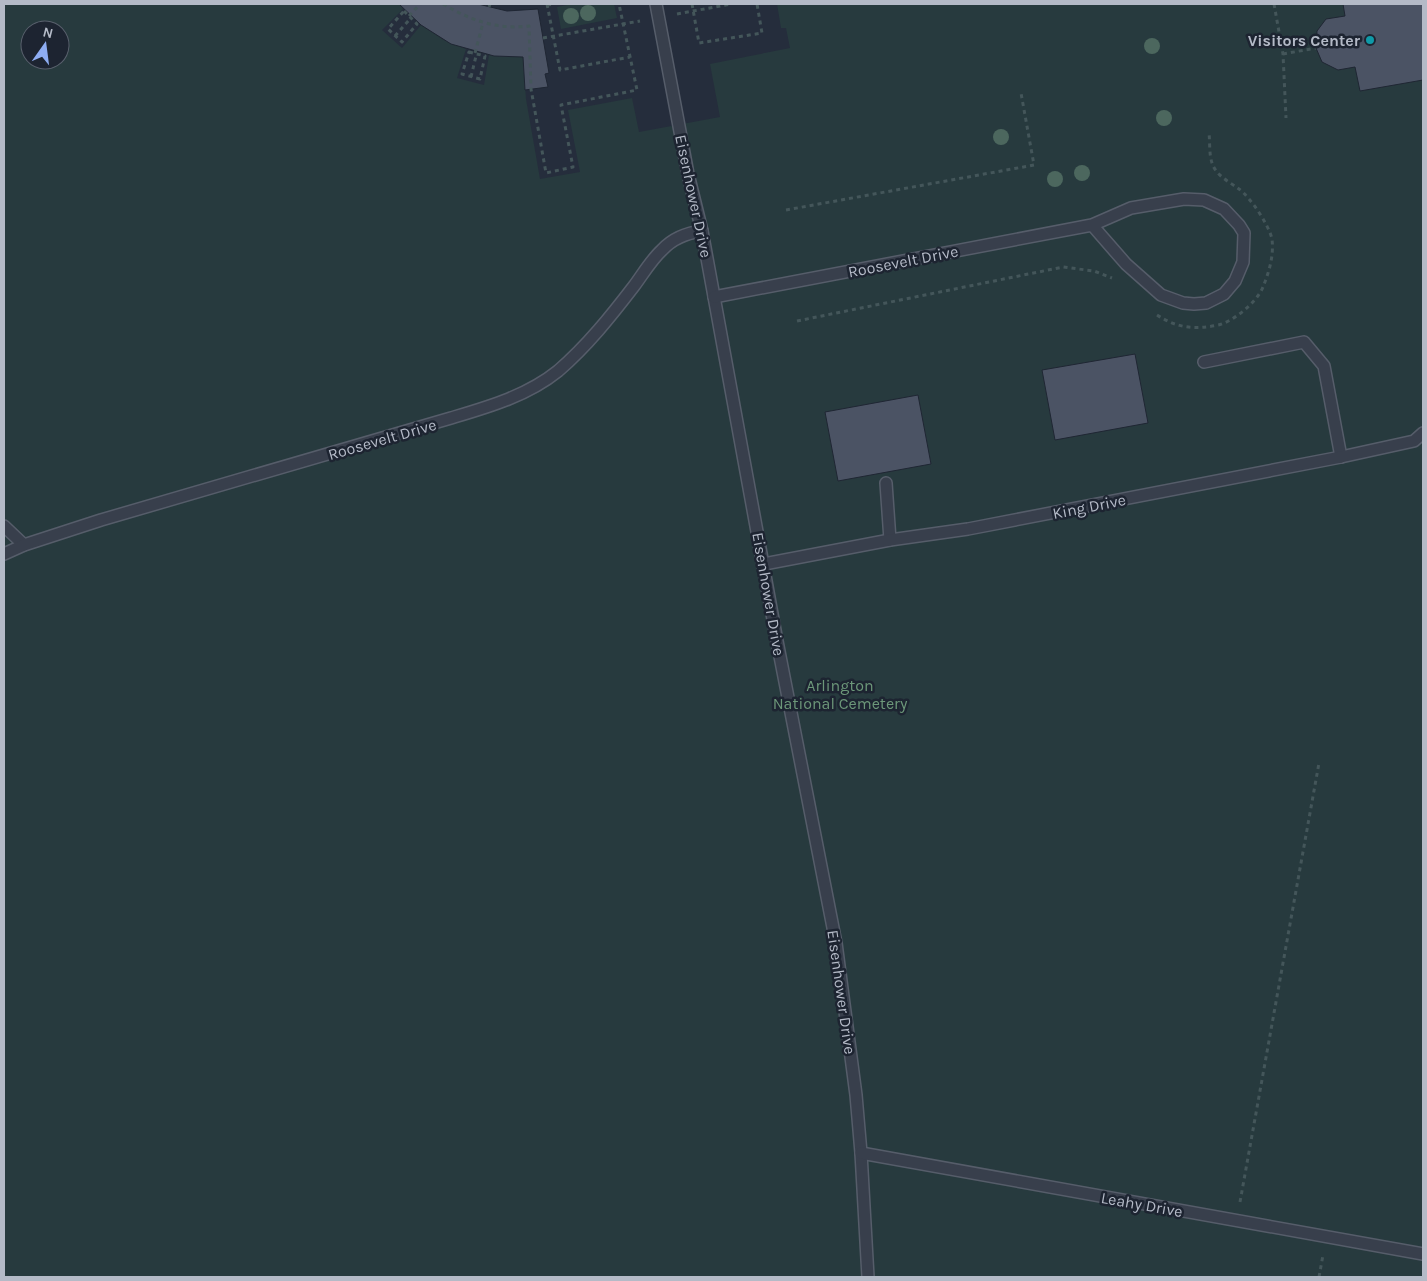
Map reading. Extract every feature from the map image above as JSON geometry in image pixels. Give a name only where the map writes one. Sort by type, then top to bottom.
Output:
[{"type":"lane","name":"Eisenhower Drive","points":[[656,4],[688,174],[702,231],[764,564],[776,641],[836,942],[862,1153],[868,1277]]},
{"type":"lane","name":"Roosevelt Drive","points":[[714,297],[1092,225],[1131,208],[1184,199],[1204,200],[1224,209],[1244,233],[1244,262],[1236,282],[1224,294],[1206,303],[1183,303],[1161,295],[1126,264],[1092,225]]},
{"type":"lane","name":"Roosevelt Drive","points":[[4,554],[24,545],[101,520],[475,411],[526,392],[556,372],[583,347],[662,250],[685,233],[702,231]]},
{"type":"lane","points":[[1204,362],[1304,342],[1324,366],[1341,457]]},
{"type":"lane","name":"King Drive","points":[[764,564],[890,540],[968,529],[1341,457],[1419,444],[1423,433]]},
{"type":"lane","points":[[886,483],[890,540]]},
{"type":"lane","points":[[4,526],[24,545]]},
{"type":"lane","name":"Leahy Drive","points":[[862,1153],[1423,1254]]},
{"type":"path","points":[[395,36],[420,4]]},
{"type":"path","points":[[444,4],[459,14],[483,23],[518,28],[529,26],[531,89],[546,173],[574,167],[561,105],[637,90],[619,4]]},
{"type":"path","points":[[554,4],[547,4],[560,70],[630,58]]},
{"type":"path","points":[[692,4],[699,43],[762,33],[757,4]]},
{"type":"path","points":[[676,14],[731,4]]},
{"type":"path","points":[[1274,4],[1283,54],[1286,118]]},
{"type":"path","points":[[404,12],[409,18],[417,24],[402,42],[388,29],[404,12]]},
{"type":"path","points":[[543,38],[640,21]]},
{"type":"path","points":[[471,76],[483,23]]},
{"type":"path","points":[[1283,54],[1316,48]]},
{"type":"path","points":[[468,52],[476,55],[485,56],[480,79],[462,74],[468,52]]},
{"type":"path","points":[[786,210],[1034,166],[1021,93]]},
{"type":"path","points":[[1149,310],[1171,324],[1200,329],[1224,324],[1249,306],[1262,291],[1271,267],[1272,238],[1260,214],[1246,195],[1225,180],[1212,164],[1209,133]]},
{"type":"path","points":[[797,321],[1063,267],[1094,271],[1118,280]]},
{"type":"path","points":[[1237,1221],[1319,763]]},
{"type":"green space","name":"Arlington National Cemetery","points":[[4,4],[399,4],[403,9],[382,30],[402,48],[421,25],[444,40],[466,49],[457,78],[484,85],[489,55],[523,57],[526,99],[540,179],[580,172],[568,110],[632,98],[639,132],[720,117],[710,64],[790,48],[786,28],[781,28],[777,4],[1423,4],[1423,1277],[4,1277]]},
{"type":"green space","points":[[572,4],[614,4],[617,18],[561,29],[557,7]]},
{"type":"building","points":[[399,4],[478,4],[507,11],[538,9],[549,73],[545,74],[548,87],[525,90],[523,57],[494,56],[451,44],[421,25]]},
{"type":"building","name":"Visitors Center","points":[[1343,4],[1423,4],[1423,80],[1360,91],[1355,67],[1338,70],[1322,62],[1316,48],[1317,31],[1326,19],[1345,16]]},
{"type":"building","points":[[1135,354],[1148,423],[1055,440],[1042,370]]},
{"type":"building","points":[[918,395],[931,464],[838,481],[825,412]]},
{"type":"place","name":"Visitors Center","points":[[1370,40]]}]
